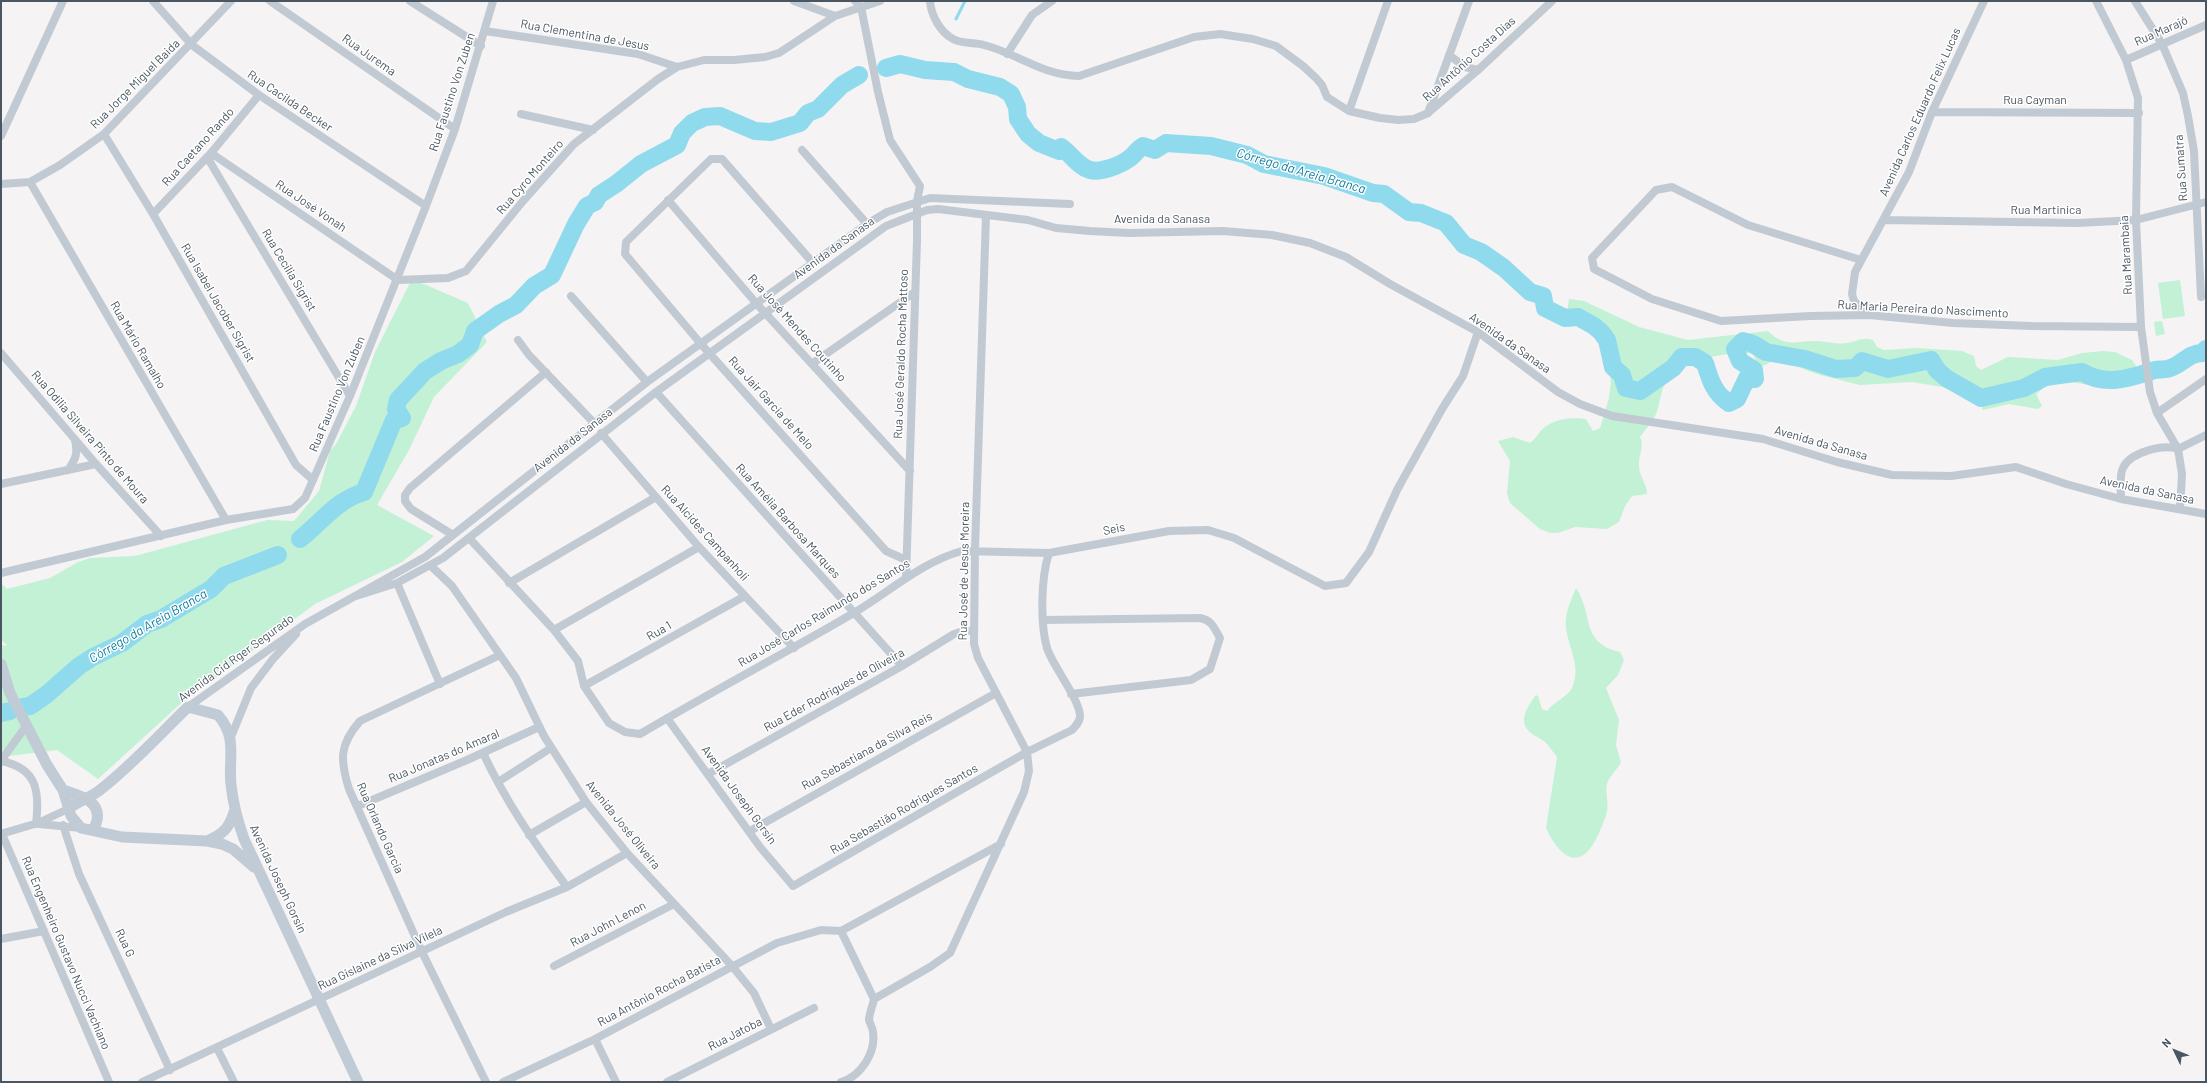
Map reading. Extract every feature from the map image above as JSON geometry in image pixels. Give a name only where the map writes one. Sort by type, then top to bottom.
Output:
[{"type":"street","points":[[1,136],[63,1]]},
{"type":"street","name":"Rua Cacilda Becker","points":[[153,1],[192,45],[259,95],[426,206]]},
{"type":"street","name":"Rua Jorge Miguel Baida","points":[[1,184],[30,182],[60,165],[104,134],[192,45],[231,1]]},
{"type":"street","name":"Rua Jurema","points":[[270,1],[455,129]]},
{"type":"street","points":[[410,1],[481,46]]},
{"type":"street","name":"Rua Faustino Von Zuben","points":[[1,573],[226,520],[293,509],[305,498],[350,396],[398,280],[455,129],[494,1]]},
{"type":"street","points":[[794,1],[834,16]]},
{"type":"street","points":[[677,67],[704,60],[734,60],[765,57],[779,53],[834,16],[858,4],[880,1]]},
{"type":"street","points":[[930,1],[931,8],[937,21],[945,33],[954,40],[984,45],[1035,67],[1063,76],[1079,76],[1194,37],[1220,34],[1253,38],[1276,46],[1292,57],[1319,82],[1326,97],[1349,111],[1388,1]]},
{"type":"street","points":[[1007,54],[1032,15],[1052,1]]},
{"type":"street","points":[[1428,113],[1469,1]]},
{"type":"street","points":[[1537,14],[1542,1]]},
{"type":"street","name":"Rua Antônio Costa Dias","points":[[1349,111],[1398,120],[1414,119],[1428,113],[1478,70],[1552,1]]},
{"type":"street","name":"Avenida Carlos Eduardo Felix Lucas","points":[[1869,315],[1854,301],[1852,294],[1855,272],[1909,172],[1932,112],[1984,1]]},
{"type":"street","name":"Rua Marambaia","points":[[2096,1],[2126,60],[2138,98],[2139,113],[2135,169],[2141,327],[2150,392],[2157,413],[2178,449],[2182,474],[2180,509]]},
{"type":"street","name":"Rua Sumatra","points":[[2135,1],[2162,44],[2183,93],[2194,151],[2202,297]]},
{"type":"street","name":"Rua José Geraldo Rocha Mattoso","points":[[858,4],[890,140],[920,186],[916,215],[906,578]]},
{"type":"street","name":"Rua Marajó","points":[[2126,60],[2206,25]]},
{"type":"street","name":"Rua Clementina de Jesus","points":[[485,30],[638,54],[677,67]]},
{"type":"street","points":[[1450,55],[1465,67],[1478,70]]},
{"type":"street","name":"Rua Cyro Monteiro","points":[[398,280],[448,278],[466,271],[552,167],[574,144],[658,79],[677,67]]},
{"type":"street","name":"Rua Caetano Rando","points":[[153,214],[209,155],[259,95]]},
{"type":"street","name":"Rua Cayman","points":[[1932,112],[2139,113]]},
{"type":"street","points":[[521,114],[593,130]]},
{"type":"street","name":"Rua Isabel Jacober Sigrist","points":[[104,134],[153,214],[296,464],[313,480]]},
{"type":"street","points":[[802,150],[866,224]]},
{"type":"street","name":"Rua José Vonah","points":[[209,155],[398,280]]},
{"type":"street","name":"Rua Cecilia Sigrist","points":[[209,155],[350,396]]},
{"type":"street","points":[[668,200],[711,159],[722,159],[813,263]]},
{"type":"street","name":"Rua Mário Ramalho","points":[[30,182],[226,520]]},
{"type":"street","name":"Rua Maria Pereira do Nascimento","points":[[1861,260],[1748,224],[1672,187],[1664,187],[1656,190],[1592,258],[1594,269],[1652,299],[1721,321],[1810,316],[1869,315],[1953,323],[2031,326],[2141,327]]},
{"type":"street","name":"Avenida da Sanasa","points":[[353,597],[425,557],[647,382],[866,224],[887,212],[917,201],[945,197],[1070,204]]},
{"type":"street","name":"Rua Jair Garcia de Melo","points":[[668,200],[626,242],[625,254],[701,344],[710,352],[886,551],[906,560]]},
{"type":"street","name":"Rua José Mendes Coutinho","points":[[668,200],[756,303],[813,363],[910,471]]},
{"type":"street","name":"Rua Martinica","points":[[1884,220],[2078,223],[2136,220],[2206,202]]},
{"type":"street","name":"Avenida da Sanasa","points":[[353,597],[397,583],[431,566],[601,433],[710,352],[886,226],[927,210],[1028,220],[1056,228],[1090,231],[1129,233],[1223,231],[1272,235],[1310,243],[1346,257],[1390,284],[1478,332],[1558,392],[1580,404],[1612,416],[1763,439],[1837,462],[1892,475],[1950,476],[2016,467],[2066,484],[2121,499],[2206,514]]},
{"type":"street","name":"Rua José de Jesus Moreira","points":[[874,998],[937,963],[950,953],[1024,792],[1029,772],[1027,752],[978,658],[973,631],[986,216]]},
{"type":"street","points":[[813,363],[915,292]]},
{"type":"street","points":[[571,296],[647,382]]},
{"type":"street","name":"Seis","points":[[975,549],[1049,553],[1169,531],[1208,530],[1234,538],[1325,586],[1346,583],[1369,552],[1397,490],[1442,409],[1463,376],[1478,332]]},
{"type":"street","points":[[518,340],[594,423]]},
{"type":"street","name":"Rua Odilia Silveira Pinto de Moura","points":[[1,353],[74,439],[161,536]]},
{"type":"street","points":[[453,535],[406,505],[405,495],[410,488],[546,372]]},
{"type":"street","points":[[2157,413],[2206,379]]},
{"type":"street","name":"Rua Amélia Barbosa Marques","points":[[656,392],[902,666]]},
{"type":"street","name":"Rua Alcides Campanholi","points":[[601,433],[699,547],[794,648]]},
{"type":"street","points":[[2121,499],[2121,472],[2128,461],[2159,448],[2170,446],[2178,449],[2206,435]]},
{"type":"street","points":[[68,470],[75,460],[77,449],[74,439]]},
{"type":"street","points":[[1,484],[96,464]]},
{"type":"street","points":[[509,583],[656,497]]},
{"type":"street","points":[[468,538],[554,630],[578,662],[584,686]]},
{"type":"street","points":[[554,630],[699,547]]},
{"type":"street","name":"Rua José Carlos Raimundo dos Santos","points":[[584,686],[609,723],[625,732],[640,734],[854,613],[906,578],[950,554],[975,549]]},
{"type":"street","name":"Rua Sebastião Rodrigues Santos","points":[[793,886],[1027,752],[1067,733],[1077,725],[1080,713],[1047,648],[1043,620],[1045,565],[1049,553]]},
{"type":"street","name":"Avenida José Oliveira","points":[[431,566],[452,586],[498,656],[516,678],[539,727],[586,802],[627,853],[732,966],[754,993],[771,1029]]},
{"type":"street","points":[[397,583],[440,684]]},
{"type":"street","name":"Rua 1","points":[[584,686],[745,596]]},
{"type":"street","name":"Avenida Cid Rger Segurado","points":[[88,799],[118,774],[188,707],[305,624],[353,597]]},
{"type":"street","points":[[1043,620],[1200,618],[1207,619],[1212,624],[1220,638],[1210,669],[1191,680],[1071,694]]},
{"type":"street","name":"Avenida Joseph Gorsin","points":[[305,624],[260,675],[244,702],[231,737],[231,781],[238,824],[244,839],[358,1082]]},
{"type":"street","name":"Rua Eder Rodrigues de Oliveira","points":[[708,774],[902,666],[954,634],[963,631],[973,631]]},
{"type":"street","name":"Rua Orlando Garcia","points":[[486,1082],[422,952],[358,806],[349,789],[343,760],[345,741],[360,721],[498,656]]},
{"type":"street","points":[[250,663],[256,666],[260,675]]},
{"type":"street","points":[[1,664],[10,693],[63,790],[71,816],[86,829]]},
{"type":"street","name":"Rua Sebastiana da Silva Reis","points":[[750,831],[996,692]]},
{"type":"street","points":[[188,707],[218,716],[231,737]]},
{"type":"street","name":"Avenida Joseph Gorsin","points":[[667,718],[750,831],[760,847],[793,886]]},
{"type":"street","points":[[24,721],[1,761],[16,764],[24,768],[28,774],[38,802],[37,824]]},
{"type":"street","name":"Rua Jonatas do Amaral","points":[[358,806],[483,753],[539,727]]},
{"type":"street","points":[[498,782],[551,748]]},
{"type":"street","points":[[483,753],[529,836],[567,887]]},
{"type":"street","points":[[63,790],[88,799],[96,808],[97,817],[95,827],[86,829]]},
{"type":"street","points":[[1,834],[37,824],[68,809],[76,803],[88,799]]},
{"type":"street","points":[[529,836],[586,802]]},
{"type":"street","points":[[207,841],[219,836],[227,829],[236,808]]},
{"type":"street","points":[[37,824],[63,825],[142,839],[207,841],[233,848],[262,876]]},
{"type":"street","name":"Rua G","points":[[63,825],[79,874],[170,1070]]},
{"type":"street","name":"Rua Engenheiro Gustavo Nucci Vachiano","points":[[1,834],[109,1082]]},
{"type":"street","points":[[841,1082],[860,1071],[869,1055],[873,1032],[869,1021],[874,998],[841,931],[1001,844]]},
{"type":"street","name":"Rua Gislaine da Silva Vilela","points":[[142,1082],[506,912],[567,887],[627,853]]},
{"type":"street","name":"Rua John Lenon","points":[[554,966],[674,904]]},
{"type":"street","name":"Rua Antônio Rocha Batista","points":[[503,1082],[595,1039],[777,943],[825,930],[841,931]]},
{"type":"street","points":[[1,939],[44,931]]},
{"type":"street","name":"Rua Jatoba","points":[[667,1082],[814,1008]]},
{"type":"street","points":[[595,1039],[616,1082]]},
{"type":"street","points":[[217,1048],[234,1082]]},
{"type":"green space","points":[[412,279],[468,303],[487,342],[434,397],[409,450],[377,505],[434,536],[402,562],[315,604],[178,706],[98,779],[57,750],[1,757],[1,646],[7,645],[1,640],[1,583],[7,589],[50,578],[78,562],[90,558],[135,556],[267,520],[294,521],[319,491],[330,451],[336,444],[356,406],[375,352]]},
{"type":"green space","points":[[2180,280],[2185,316],[2163,319],[2158,283]]},
{"type":"green space","points":[[1569,299],[1584,301],[1639,327],[1688,340],[1768,331],[1775,337],[1786,342],[1817,341],[1843,343],[1869,339],[1873,340],[1877,347],[1884,350],[1916,348],[1962,351],[1974,356],[1976,366],[1981,370],[2008,357],[2058,360],[2082,353],[2103,351],[2115,352],[2132,360],[2136,366],[2133,377],[2119,383],[2089,385],[2066,381],[2045,387],[2036,394],[2042,406],[2038,409],[2009,404],[1983,410],[1979,401],[1942,387],[1912,382],[1860,385],[1820,375],[1776,359],[1763,366],[1756,362],[1753,353],[1730,354],[1705,358],[1682,368],[1665,384],[1656,414],[1640,437],[1642,447],[1639,470],[1646,487],[1647,494],[1632,496],[1625,506],[1619,522],[1607,529],[1575,527],[1558,533],[1550,533],[1540,529],[1510,503],[1507,493],[1510,461],[1498,441],[1513,437],[1530,443],[1545,427],[1554,422],[1565,419],[1586,419],[1593,431],[1600,428],[1609,398],[1611,382],[1605,348],[1593,334],[1567,314]]},
{"type":"green space","points":[[2162,321],[2165,334],[2156,336],[2154,322]]},
{"type":"green space","points":[[1576,588],[1585,608],[1593,635],[1607,648],[1620,652],[1624,660],[1618,675],[1606,688],[1619,720],[1616,745],[1621,763],[1607,784],[1607,813],[1595,842],[1588,851],[1581,856],[1574,858],[1560,850],[1546,828],[1557,757],[1545,742],[1529,731],[1525,725],[1524,716],[1536,695],[1538,696],[1542,709],[1547,711],[1572,688],[1576,672],[1574,657],[1567,635],[1566,618],[1568,608]]},
{"type":"waterway","points":[[956,19],[965,1]]},
{"type":"waterway","name":"Córrego da Areia Branca","points":[[886,68],[900,64],[925,70],[954,72],[968,79],[1000,87],[1011,94],[1017,107],[1018,119],[1028,134],[1039,143],[1059,151],[1061,147],[1078,163],[1090,170],[1095,171],[1116,166],[1130,158],[1143,146],[1155,150],[1166,143],[1211,146],[1247,155],[1264,164],[1324,176],[1373,193],[1384,194],[1409,212],[1421,213],[1446,223],[1464,245],[1481,252],[1504,268],[1530,292],[1543,296],[1545,308],[1565,318],[1578,317],[1594,326],[1607,340],[1613,367],[1622,375],[1626,388],[1640,391],[1673,368],[1682,357],[1695,357],[1705,363],[1716,390],[1729,403],[1737,399],[1747,378],[1755,379],[1754,370],[1740,361],[1735,349],[1743,341],[1753,344],[1766,352],[1805,359],[1836,369],[1855,368],[1862,361],[1888,369],[1931,360],[1937,370],[1946,378],[1981,398],[2024,388],[2045,377],[2082,372],[2091,377],[2118,380],[2155,370],[2168,369],[2193,355],[2203,353],[2206,349]]},
{"type":"waterway","name":"Córrego da Areia Branca","points":[[300,539],[337,506],[364,492],[394,420],[402,418],[396,409],[398,400],[425,371],[441,361],[458,354],[470,345],[475,331],[499,314],[516,305],[534,286],[552,275],[576,224],[587,206],[595,202],[599,195],[616,184],[641,164],[677,145],[682,133],[692,123],[705,117],[720,116],[755,131],[771,132],[800,123],[808,113],[818,109],[842,85],[859,75]]},
{"type":"waterway","name":"Córrego da Areia Branca","points":[[23,707],[30,706],[46,695],[79,666],[93,657],[122,643],[147,624],[161,619],[211,589],[224,576],[278,555]]},
{"type":"waterway","name":"Córrego da Areia Branca","points":[[1,713],[10,711]]}]
